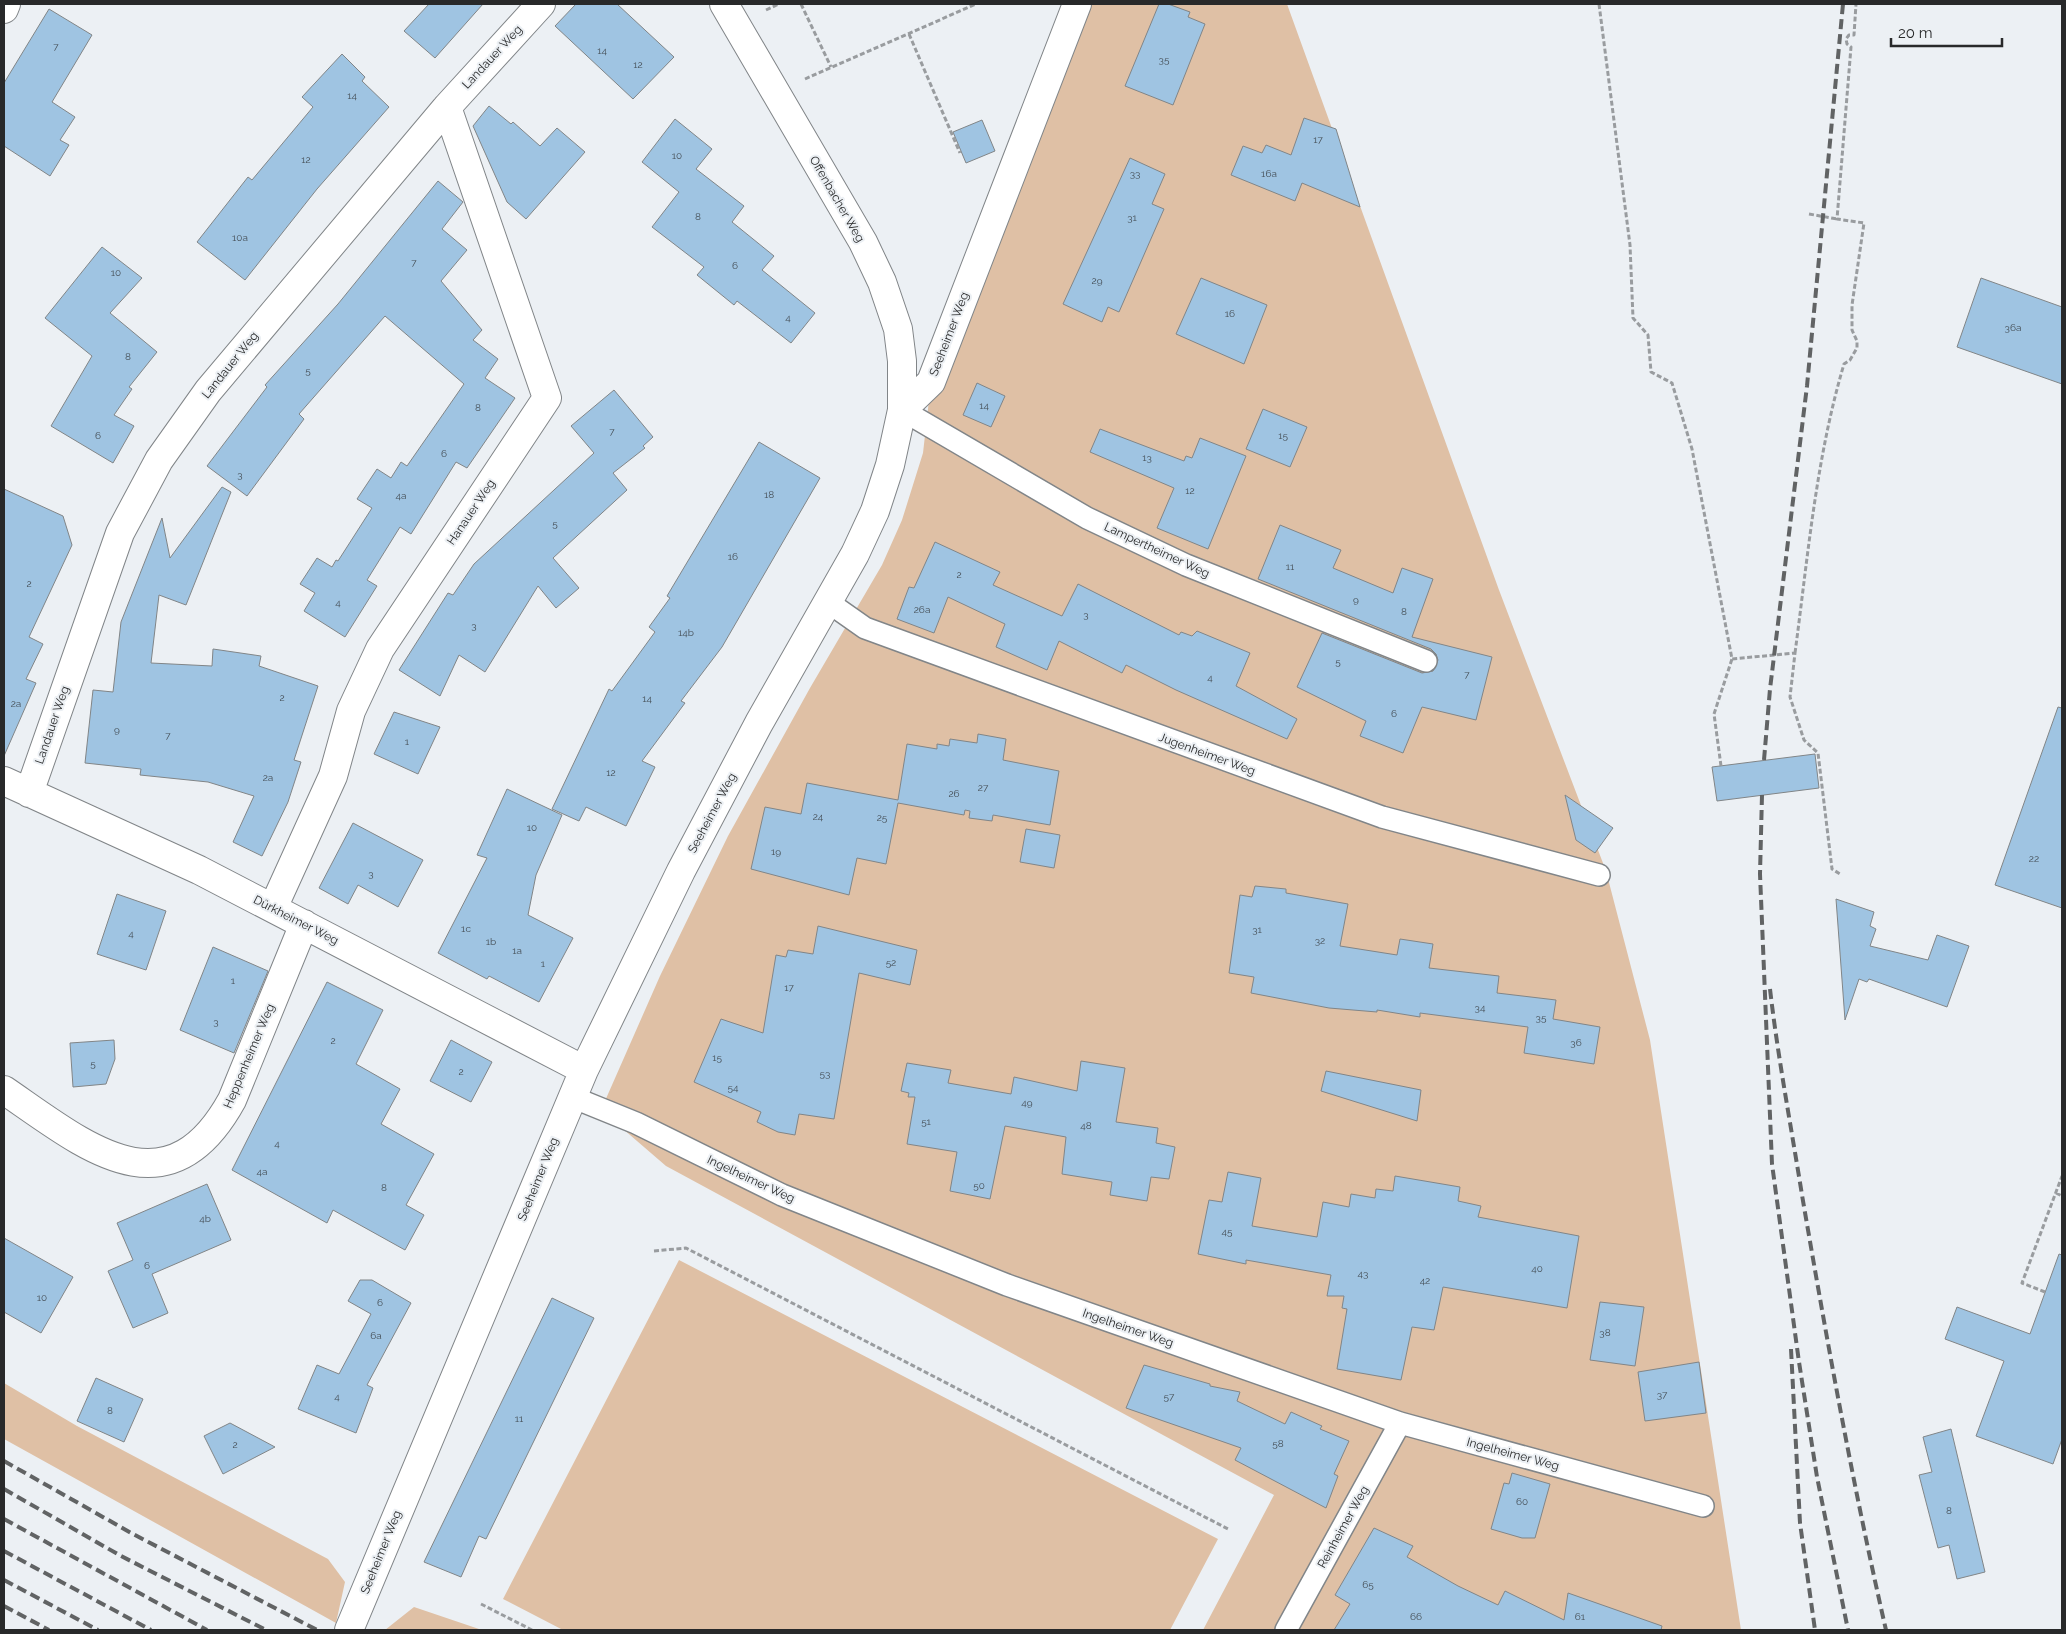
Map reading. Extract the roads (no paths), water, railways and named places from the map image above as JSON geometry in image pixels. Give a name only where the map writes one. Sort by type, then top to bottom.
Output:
[{"type":"street","points":[[4,8],[6,4]]},
{"type":"street","name":"Landauer Weg","points":[[29,793],[120,533],[159,460],[208,391],[447,106],[541,4]]},
{"type":"street","name":"Offenbacher Weg","points":[[724,4],[774,93],[863,242],[882,282],[898,329],[902,362],[902,410]]},
{"type":"street","name":"Seeheimer Weg","points":[[349,1630],[584,1070],[681,871],[760,723],[855,554],[875,511],[890,466],[902,410],[930,382],[1077,4]]},
{"type":"street","name":"Hanauer Weg","points":[[273,908],[333,776],[351,711],[380,649],[547,398],[447,106]]},
{"type":"street","name":"Dürkheimer Weg","points":[[4,781],[199,870],[584,1070]]},
{"type":"street","name":"Heppenheimer Weg","points":[[4,1090],[66,1132],[114,1158],[141,1162],[163,1162],[184,1153],[204,1140],[220,1121],[232,1100],[304,924]]},
{"type":"lane","name":"Lampertheimer Weg","points":[[902,410],[1087,518],[1114,531],[1186,565],[1426,661]]},
{"type":"lane","name":"Jugenheimer Weg","points":[[828,602],[865,628],[1382,817],[1599,875]]},
{"type":"lane","name":"Ingelheimer Weg","points":[[572,1097],[636,1123],[782,1195],[1006,1285],[1400,1423],[1703,1506]]},
{"type":"lane","name":"Reinheimer Weg","points":[[1286,1630],[1400,1423]]},
{"type":"railway","points":[[1764,760],[1770,689],[1807,386],[1843,4]]},
{"type":"railway","points":[[1762,795],[1760,874],[1772,1164],[1817,1477],[1848,1630]]},
{"type":"railway","points":[[1770,989],[1785,1092],[1831,1359],[1862,1522],[1886,1630]]},
{"type":"railway","points":[[1791,1349],[1800,1523],[1815,1630]]},
{"type":"railway","points":[[4,1461],[133,1534],[317,1630]]},
{"type":"railway","points":[[4,1489],[121,1556],[266,1630]]},
{"type":"railway","points":[[4,1519],[207,1630]]},
{"type":"railway","points":[[4,1551],[151,1630]]},
{"type":"railway","points":[[4,1580],[98,1630]]},
{"type":"railway","points":[[4,1606],[49,1630]]}]
